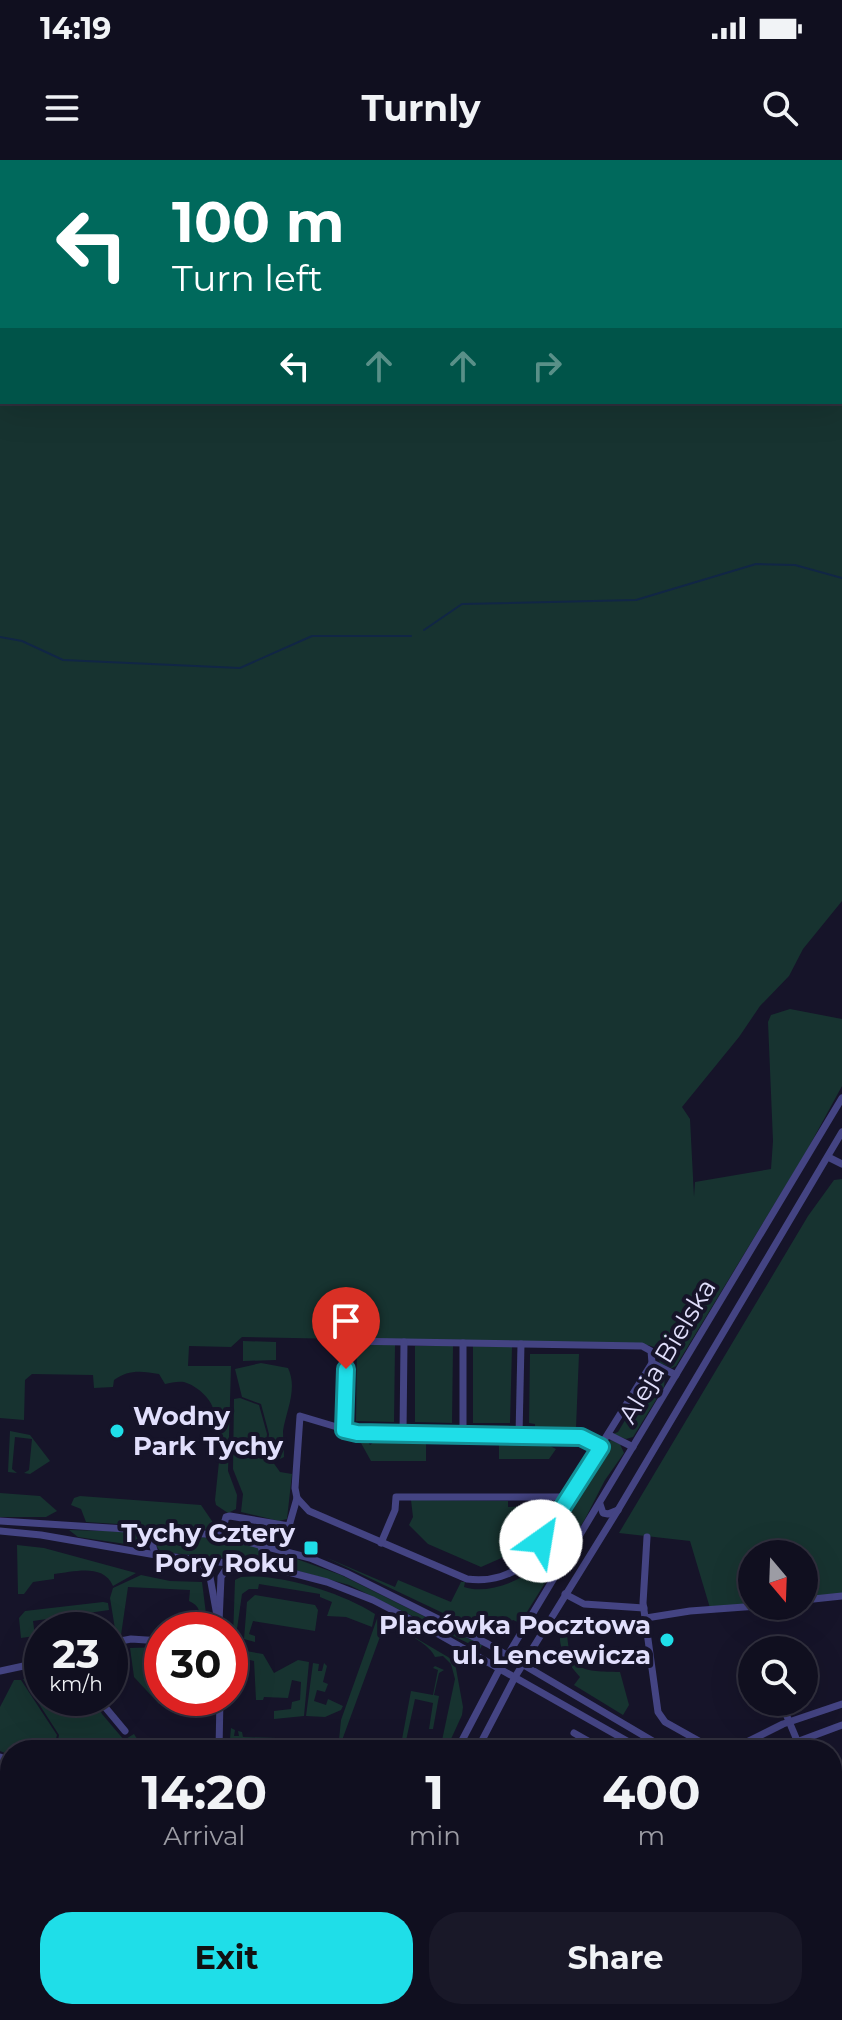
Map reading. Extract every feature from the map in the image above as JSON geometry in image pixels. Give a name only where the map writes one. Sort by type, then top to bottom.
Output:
[{"type":"street","name":"Aleja Bielska","points":[[462,1740],[500,1668],[842,1098]]},
{"type":"street","name":"Aleja Bielska","points":[[482,1740],[515,1677],[618,1510],[842,1132]]},
{"type":"street","points":[[828,1157],[842,1164]]},
{"type":"street","points":[[702,1330],[712,1331],[717,1340]]},
{"type":"street","points":[[297,1498],[309,1511],[467,1579],[494,1579],[514,1571],[530,1559],[654,1359],[651,1351],[642,1346],[346,1341],[344,1430]]},
{"type":"street","points":[[403,1433],[404,1342]]},
{"type":"street","points":[[463,1343],[463,1434]]},
{"type":"street","points":[[519,1435],[521,1344]]},
{"type":"street","points":[[652,1363],[676,1375]]},
{"type":"street","points":[[221,1535],[226,1517],[230,1516],[289,1526],[297,1498],[300,1416],[357,1433],[581,1437],[601,1447]]},
{"type":"street","points":[[609,1435],[633,1447]]},
{"type":"street","points":[[381,1543],[395,1510],[396,1497],[569,1497]]},
{"type":"street","points":[[600,1504],[603,1513],[618,1510]]},
{"type":"street","points":[[589,1523],[594,1520],[601,1523],[601,1536]]},
{"type":"street","points":[[0,1521],[158,1529],[221,1535],[260,1544],[346,1573],[508,1655],[651,1740]]},
{"type":"street","points":[[156,1555],[151,1546],[152,1537],[158,1529]]},
{"type":"street","points":[[0,1531],[51,1536],[156,1555],[256,1566],[304,1575],[350,1590],[500,1668],[625,1740]]},
{"type":"street","points":[[647,1537],[644,1608],[659,1715],[665,1722],[697,1740]]},
{"type":"street","points":[[256,1566],[264,1555],[260,1544]]},
{"type":"street","points":[[199,1560],[209,1573],[216,1612]]},
{"type":"street","points":[[220,1612],[221,1577],[230,1563]]},
{"type":"street","points":[[565,1594],[584,1604],[644,1608]]},
{"type":"street","points":[[818,1599],[842,1596]]},
{"type":"street","points":[[646,1618],[738,1607]]},
{"type":"street","points":[[0,1671],[24,1666]]},
{"type":"street","points":[[751,1740],[790,1721],[842,1704]]},
{"type":"street","points":[[112,1716],[125,1731]]},
{"type":"street","points":[[219,1740],[220,1716]]},
{"type":"street","points":[[788,1716],[797,1740]]},
{"type":"street","points":[[800,1740],[842,1725]]},
{"type":"street","points":[[574,1733],[586,1740]]},
{"type":"green space","points":[[0,404],[842,404],[842,901],[803,949],[789,976],[760,1006],[682,1107],[690,1119],[694,1197],[695,1182],[771,1169],[773,1141],[768,1022],[771,1015],[790,1009],[842,1019],[842,1086],[806,1152],[676,1366],[672,1368],[660,1363],[654,1347],[648,1345],[242,1337],[231,1347],[189,1346],[188,1366],[231,1366],[228,1471],[237,1495],[236,1509],[228,1513],[216,1505],[215,1500],[220,1452],[216,1443],[221,1440],[212,1426],[212,1405],[203,1393],[190,1385],[181,1382],[165,1384],[159,1374],[147,1372],[125,1374],[114,1380],[113,1387],[94,1388],[93,1375],[32,1374],[25,1380],[24,1420],[0,1418]]},
{"type":"green space","points":[[842,1179],[842,1594],[818,1597],[818,1540],[738,1540],[738,1605],[710,1608],[690,1541],[619,1533],[808,1216],[834,1180]]},
{"type":"green space","points":[[243,1341],[276,1342],[276,1360],[243,1361]]},
{"type":"green space","points":[[357,1345],[395,1345],[394,1422],[356,1421]]},
{"type":"green space","points":[[415,1346],[453,1346],[452,1423],[415,1422]]},
{"type":"green space","points":[[473,1346],[512,1347],[510,1423],[473,1423]]},
{"type":"green space","points":[[530,1354],[579,1354],[576,1428],[535,1427],[535,1424],[529,1423]]},
{"type":"green space","points":[[261,1363],[288,1368],[291,1376],[292,1392],[283,1431],[284,1457],[280,1459],[267,1452],[269,1434],[261,1404],[242,1397],[235,1369]]},
{"type":"green space","points":[[651,1369],[665,1376],[664,1387],[633,1437],[626,1439],[613,1434],[618,1432],[652,1375],[649,1372]]},
{"type":"green space","points":[[234,1399],[259,1405],[267,1434],[265,1451],[280,1472],[292,1474],[287,1519],[279,1521],[241,1512],[243,1494],[233,1469]]},
{"type":"green space","points":[[10,1431],[30,1435],[50,1461],[30,1474],[24,1473],[29,1470],[32,1439],[15,1437],[12,1469],[17,1473],[8,1472]]},
{"type":"green space","points":[[366,1439],[370,1445],[374,1442],[426,1444],[426,1461],[371,1461],[361,1443]]},
{"type":"green space","points":[[611,1440],[620,1444],[624,1453],[520,1623],[513,1620],[502,1627],[486,1625],[485,1633],[325,1557],[395,1587],[398,1580],[451,1602],[461,1582],[465,1582],[464,1587],[483,1589],[514,1581],[539,1564],[609,1448],[605,1445]]},
{"type":"green space","points":[[499,1441],[507,1441],[507,1445],[550,1446],[556,1449],[549,1459],[499,1459]]},
{"type":"green space","points":[[0,1493],[40,1496],[57,1511],[46,1517],[0,1517]]},
{"type":"green space","points":[[74,1498],[201,1505],[214,1524],[218,1525],[212,1530],[86,1522],[81,1509],[71,1505]]},
{"type":"green space","points":[[411,1500],[508,1501],[508,1507],[530,1506],[543,1513],[515,1552],[481,1567],[428,1544],[409,1525],[413,1517]]},
{"type":"green space","points":[[69,1530],[146,1532],[146,1547],[78,1537]]},
{"type":"green space","points":[[165,1533],[258,1547],[260,1558],[255,1561],[161,1552],[157,1547],[158,1537]]},
{"type":"green space","points":[[17,1545],[44,1548],[136,1573],[113,1586],[102,1574],[95,1572],[54,1574],[54,1579],[33,1582],[24,1594],[18,1594]]},
{"type":"green space","points":[[280,1553],[341,1575],[482,1645],[480,1649],[349,1585],[277,1565]]},
{"type":"green space","points":[[141,1575],[170,1581],[202,1582],[206,1612],[200,1612],[189,1601],[190,1590],[128,1587],[124,1612],[112,1612],[110,1598],[113,1588]]},
{"type":"green space","points":[[241,1577],[273,1578],[329,1592],[375,1614],[372,1627],[346,1617],[327,1616],[332,1602],[320,1597],[320,1594],[259,1584],[258,1589],[249,1589],[242,1594],[239,1612],[234,1612],[235,1580]]},
{"type":"green space","points":[[255,1595],[315,1605],[318,1610],[315,1631],[253,1621],[249,1634],[255,1636],[255,1642],[248,1640],[247,1602]]},
{"type":"green space","points":[[103,1602],[108,1603],[109,1610],[95,1612],[25,1611]]},
{"type":"green space","points":[[24,1612],[24,1638],[21,1638],[19,1618]]},
{"type":"green space","points":[[378,1616],[395,1626],[381,1634],[342,1740],[339,1740],[341,1720]]},
{"type":"green space","points":[[397,1627],[448,1657],[455,1663],[463,1707],[451,1740],[442,1740],[455,1679],[451,1664],[443,1656],[435,1657],[418,1640],[395,1630]]},
{"type":"green space","points":[[567,1629],[570,1654],[580,1667],[620,1672],[629,1705],[623,1715],[574,1685],[580,1677],[568,1662],[560,1643],[561,1631]]},
{"type":"green space","points":[[130,1648],[144,1648],[144,1688],[134,1677]]},
{"type":"green space","points":[[248,1651],[263,1654],[274,1673],[298,1660],[309,1662],[304,1716],[274,1719],[274,1711],[291,1709],[292,1702],[300,1700],[301,1682],[292,1680],[288,1698],[264,1697],[263,1700],[256,1700],[254,1661],[248,1660]]},
{"type":"green space","points":[[313,1663],[319,1664],[318,1671],[322,1671],[324,1663],[327,1666],[323,1682],[328,1684],[325,1692],[317,1690],[314,1701],[326,1705],[328,1699],[343,1706],[325,1717],[306,1716]]},
{"type":"green space","points":[[433,1668],[444,1670],[439,1673],[434,1695],[439,1696],[433,1729],[429,1729],[433,1703],[415,1699],[406,1740],[402,1740],[411,1691],[433,1695],[438,1670]]},
{"type":"green space","points":[[14,1680],[21,1680],[24,1685],[24,1716],[45,1716],[57,1735],[56,1740],[0,1740],[0,1707]]},
{"type":"green space","points":[[47,1716],[104,1716],[124,1740],[58,1740],[59,1735]]},
{"type":"green space","points":[[231,1728],[235,1730],[234,1736],[239,1736],[238,1731],[242,1732],[243,1737],[339,1740],[230,1740]]},
{"type":"green space","points":[[134,1734],[138,1740],[124,1740]]},
{"type":"waterway","points":[[424,630],[462,604],[636,600],[756,564],[795,565],[842,578]]},
{"type":"waterway","points":[[0,637],[22,641],[63,660],[240,668],[312,636],[411,636]]},
{"type":"place","name":"Wodny Park Tychy","points":[[117,1431]]},
{"type":"place","name":"Tychy Cztery Pory Roku","points":[[311,1548]]},
{"type":"place","name":"Placówka Pocztowa ul. Lencewicza","points":[[667,1640]]},
{"type":"route","points":[[346,1369],[344,1430],[357,1433],[581,1437],[601,1447],[541,1541]]}]
